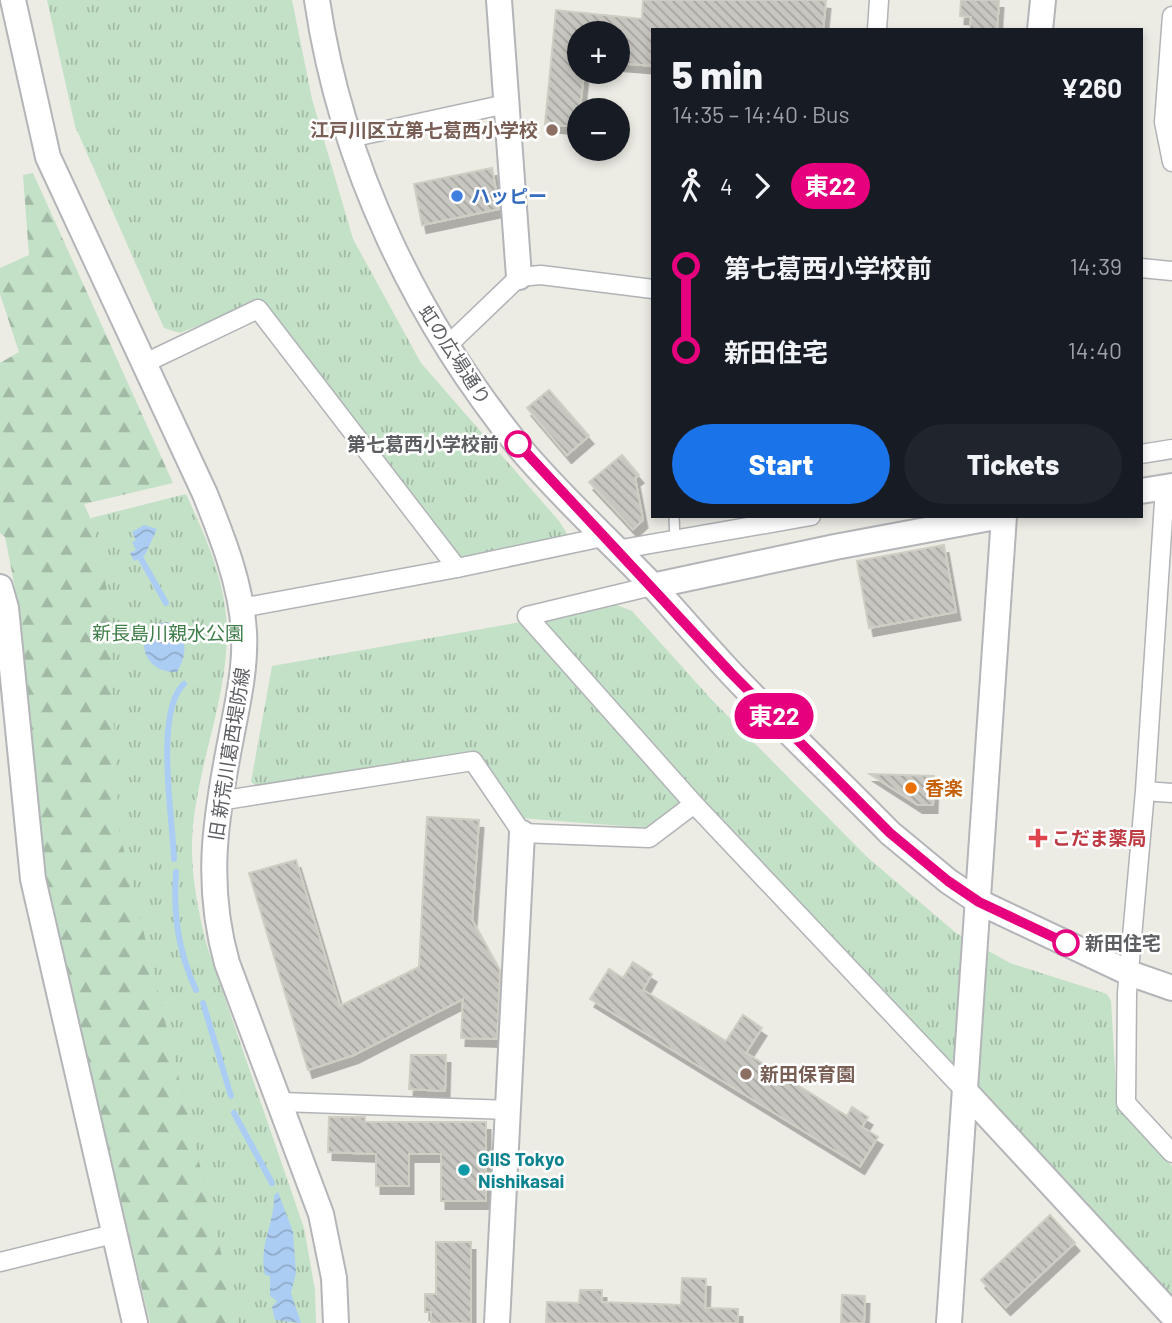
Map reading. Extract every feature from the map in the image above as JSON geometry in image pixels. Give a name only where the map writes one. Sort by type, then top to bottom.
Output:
[{"type":"street","name":"旧 新荒川葛西堤防線","points":[[13,0],[48,157],[227,549],[241,608],[244,634],[242,680],[219,801],[212,887],[216,926],[227,963],[321,1214],[334,1278],[336,1323]]},
{"type":"street","name":"虹の広場通り","points":[[317,0],[333,79],[350,138],[392,245],[447,346],[482,399],[522,449],[731,673],[890,833],[948,881],[979,902],[1129,973],[1172,988]]},
{"type":"street","points":[[499,0],[519,277]]},
{"type":"street","points":[[877,28],[879,0]]},
{"type":"street","points":[[1040,28],[1043,0]]},
{"type":"street","points":[[1172,16],[1164,122],[1172,162]]},
{"type":"street","points":[[350,138],[506,104]]},
{"type":"street","points":[[1143,268],[1172,271]]},
{"type":"street","points":[[447,346],[519,277],[541,275],[651,289]]},
{"type":"street","points":[[143,364],[258,309],[457,568]]},
{"type":"street","points":[[1143,454],[1172,449]]},
{"type":"street","points":[[1159,488],[1164,611],[1129,973],[1126,1103],[1172,1153]]},
{"type":"street","points":[[241,608],[609,543],[675,541],[800,518]]},
{"type":"street","points":[[991,518],[835,547],[527,616],[694,804],[1172,1315]]},
{"type":"street","points":[[949,1323],[979,902],[1002,518]]},
{"type":"street","points":[[0,587],[6,608],[33,879],[135,1323]]},
{"type":"street","points":[[219,801],[473,761],[522,833],[510,1110],[497,1323]]},
{"type":"street","points":[[1145,790],[1172,793]]},
{"type":"street","points":[[522,833],[649,838],[694,804]]},
{"type":"street","points":[[281,1102],[510,1110]]},
{"type":"street","points":[[0,1262],[113,1234]]},
{"type":"lane","points":[[674,518],[675,541]]},
{"type":"green space","points":[[47,0],[292,0],[312,99],[353,239],[421,363],[559,521],[569,537],[458,568],[260,301],[180,333],[164,328],[75,126]]},
{"type":"green space","points":[[33,173],[173,483],[84,504],[123,592],[255,1323],[150,1323],[49,899],[15,588],[5,537],[0,533],[0,363],[19,352],[0,294],[0,268],[29,255],[23,175]]},
{"type":"green space","name":"新長島川親水公園","points":[[186,494],[219,577],[227,631],[223,680],[196,800],[193,825],[192,856],[197,901],[207,946],[304,1228],[315,1290],[316,1323],[238,1323],[119,830],[107,590],[91,518]]},
{"type":"green space","points":[[617,605],[632,611],[710,698],[866,856],[956,933],[1010,963],[1107,994],[1111,1001],[1117,1105],[1172,1166],[1172,1301],[689,796],[648,828],[520,818],[474,752],[258,787],[251,782],[272,666]]},
{"type":"water","points":[[144,525],[157,529],[145,555],[134,561],[130,553],[136,550],[132,542],[136,540],[132,532]]},
{"type":"water","points":[[168,622],[179,632],[184,644],[183,658],[177,672],[164,671],[154,666],[144,649],[148,631],[156,625]]},
{"type":"water","points":[[278,1192],[293,1232],[296,1273],[291,1293],[301,1323],[275,1320],[272,1307],[277,1301],[270,1296],[270,1276],[265,1275],[263,1264],[274,1195]]},
{"type":"building","points":[[643,0],[826,1],[823,28],[651,28],[651,66],[630,64],[630,21],[567,21],[567,84],[583,84],[581,98],[567,98],[567,126],[545,124],[556,10],[642,19]]},
{"type":"building","points":[[961,0],[999,0],[997,28],[970,28],[971,17],[960,16]]},
{"type":"building","name":"ハッピー","points":[[492,168],[499,209],[422,225],[414,184]]},
{"type":"building","points":[[549,390],[589,436],[567,455],[527,408]]},
{"type":"building","points":[[622,455],[639,475],[635,478],[643,520],[633,529],[589,482]]},
{"type":"building","points":[[944,545],[956,612],[869,628],[857,561]]},
{"type":"building","points":[[870,774],[934,776],[933,805],[918,805]]},
{"type":"building","points":[[427,817],[479,820],[472,920],[500,971],[497,1039],[461,1038],[463,999],[354,1055],[308,1070],[249,873],[296,860],[340,1006],[419,967]]},
{"type":"building","points":[[633,962],[652,974],[643,990],[726,1041],[743,1015],[762,1028],[746,1053],[847,1116],[852,1107],[868,1117],[862,1127],[878,1137],[860,1166],[590,999],[609,969],[623,978]]},
{"type":"building","points":[[411,1055],[446,1055],[445,1091],[409,1089]]},
{"type":"building","name":"GIIS Tokyo Nishikasai","points":[[329,1117],[365,1117],[365,1122],[486,1122],[486,1201],[441,1201],[441,1154],[409,1154],[409,1186],[376,1186],[376,1154],[328,1152]]},
{"type":"building","points":[[1050,1215],[1075,1243],[1006,1307],[981,1280]]},
{"type":"building","points":[[436,1242],[471,1242],[471,1323],[431,1323],[431,1312],[425,1312],[425,1294],[436,1294]]},
{"type":"building","points":[[682,1278],[706,1279],[705,1308],[738,1309],[738,1323],[546,1323],[547,1302],[579,1303],[580,1290],[602,1290],[602,1302],[681,1305]]},
{"type":"building","points":[[842,1295],[865,1296],[864,1323],[841,1323]]},
{"type":"waterway","points":[[140,557],[166,603]]},
{"type":"waterway","points":[[174,859],[167,741],[175,698],[184,684]]},
{"type":"waterway","points":[[176,872],[178,932],[196,990]]},
{"type":"waterway","points":[[203,1003],[231,1096]]},
{"type":"waterway","points":[[234,1113],[272,1183]]},
{"type":"bus line","name":"東22","points":[[518,444],[731,673],[890,833],[948,881],[979,902],[1066,943]]},
{"type":"place","name":"江戸川区立第七葛西小学校","points":[[552,130]]},
{"type":"place","name":"ハッピー","points":[[457,196]]},
{"type":"place","name":"第七葛西小学校前","points":[[518,444]]},
{"type":"place","name":"香楽","points":[[911,788]]},
{"type":"place","name":"こだま薬局","points":[[1038,838]]},
{"type":"place","name":"新田住宅","points":[[1066,943]]},
{"type":"place","name":"新田保育園","points":[[746,1074]]},
{"type":"place","name":"GIIS Tokyo Nishikasai","points":[[464,1170]]}]
